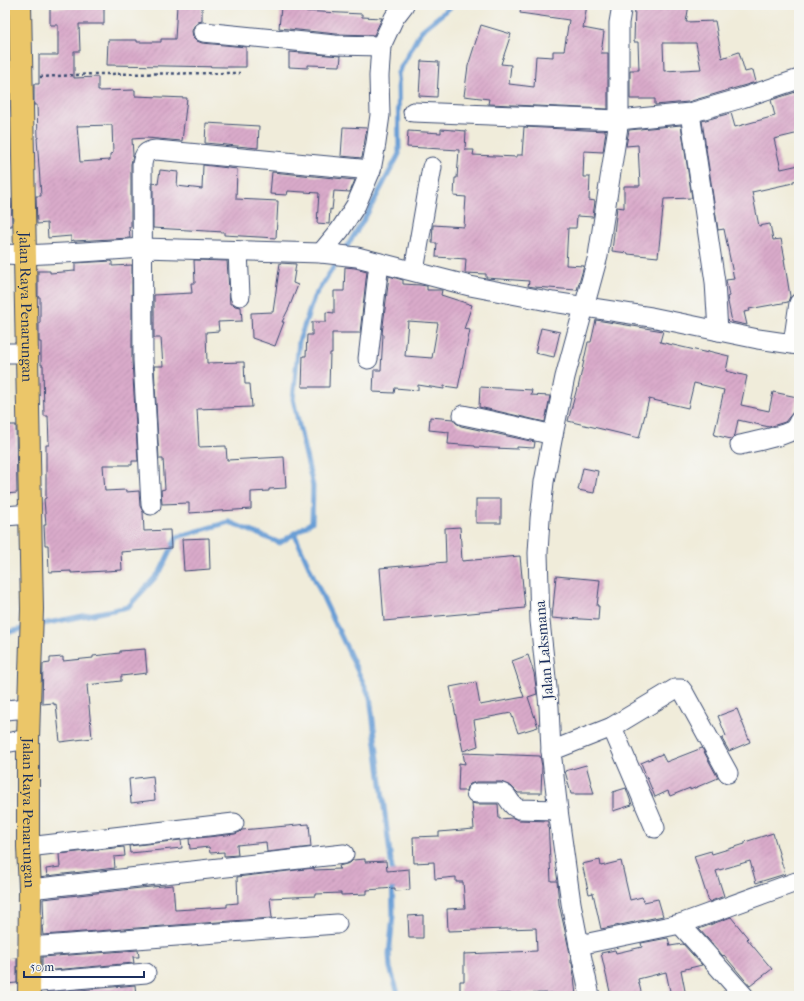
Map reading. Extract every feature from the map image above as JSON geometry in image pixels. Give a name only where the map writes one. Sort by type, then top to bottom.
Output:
[{"type":"main road","name":"Jalan Raya Penarungan","points":[[20,5],[22,78],[15,255],[27,353],[32,621],[28,739],[28,847],[30,889],[29,990]]},
{"type":"street","points":[[324,253],[356,205],[371,170],[380,115],[379,76],[382,46],[394,18],[404,5]]},
{"type":"street","name":"Jalan Laksmana","points":[[590,996],[571,902],[551,751],[549,707],[540,621],[538,553],[544,482],[565,377],[598,256],[619,120],[619,23],[622,5]]},
{"type":"street","points":[[203,32],[335,45],[382,46]]},
{"type":"street","points":[[413,112],[619,120],[690,113],[799,79]]},
{"type":"street","points":[[690,113],[715,282],[718,331]]},
{"type":"street","points":[[151,505],[143,360],[143,158],[147,153],[156,150],[371,170]]},
{"type":"street","points":[[414,271],[432,167]]},
{"type":"street","points":[[15,255],[142,248],[324,253],[357,257],[470,286],[553,302],[651,317],[758,339],[796,345],[799,303]]},
{"type":"street","points":[[238,251],[240,296]]},
{"type":"street","points":[[368,359],[379,263]]},
{"type":"street","points":[[5,353],[27,353]]},
{"type":"street","points":[[463,415],[501,422],[509,426],[553,435]]},
{"type":"street","points":[[740,446],[790,432],[796,427],[799,421]]},
{"type":"street","points":[[5,516],[30,514]]},
{"type":"street","points":[[551,751],[612,727],[678,688],[684,693],[728,773]]},
{"type":"street","points":[[5,710],[29,708]]},
{"type":"street","points":[[612,727],[655,828]]},
{"type":"street","points":[[5,743],[28,739]]},
{"type":"street","points":[[476,793],[504,794],[508,797],[513,806],[519,809],[558,810]]},
{"type":"street","points":[[28,847],[234,823]]},
{"type":"street","points":[[30,889],[344,854]]},
{"type":"street","points":[[579,945],[680,924],[796,882]]},
{"type":"street","points":[[29,947],[337,924]]},
{"type":"street","points":[[680,924],[744,996]]},
{"type":"street","points":[[29,990],[146,973]]},
{"type":"path","points":[[22,78],[94,74],[240,73]]},
{"type":"building","points":[[83,5],[104,5],[104,24],[79,24],[80,51],[74,51],[74,78],[98,77],[98,91],[135,90],[135,96],[187,98],[182,141],[146,138],[132,139],[133,155],[131,164],[130,238],[71,241],[71,236],[48,238],[47,223],[37,224],[36,196],[41,196],[37,138],[37,105],[34,105],[34,84],[39,84],[39,55],[58,55],[58,25],[50,25],[50,8],[83,8]],"holes":[[[112,125],[113,153],[110,154],[110,160],[80,162],[77,126]]]},
{"type":"building","points":[[177,5],[202,5],[202,21],[198,22],[194,26],[192,31],[193,37],[202,43],[246,47],[246,67],[107,65],[108,40],[161,42],[161,39],[175,39]]},
{"type":"building","points":[[521,5],[587,5],[583,28],[604,32],[601,53],[608,53],[608,109],[488,104],[489,99],[464,96],[468,66],[481,25],[511,34],[501,64],[511,65],[509,84],[534,87],[536,56],[553,57],[553,51],[564,51],[569,20],[520,13]]},
{"type":"building","points":[[635,5],[689,5],[686,22],[715,21],[722,58],[739,52],[745,72],[753,70],[756,82],[688,102],[655,105],[655,99],[630,99],[630,70],[639,70],[638,42],[634,42]],"holes":[[[663,43],[696,43],[701,69],[664,71]]]},
{"type":"building","points":[[281,7],[301,9],[300,11],[362,14],[362,17],[382,18],[374,35],[336,34],[279,28]]},
{"type":"building","points":[[289,52],[341,56],[340,66],[308,65],[308,68],[289,67]]},
{"type":"building","points":[[421,61],[439,62],[437,97],[419,96]]},
{"type":"building","points":[[799,91],[799,133],[774,139],[781,169],[799,165],[799,180],[793,181],[793,183],[752,192],[759,226],[770,224],[773,240],[781,239],[790,296],[788,302],[749,309],[750,311],[744,312],[747,325],[732,322],[727,297],[729,296],[726,280],[734,279],[724,229],[718,230],[702,121],[731,113],[735,127],[775,116],[771,100]]},
{"type":"building","points":[[206,123],[259,126],[258,148],[205,143]]},
{"type":"building","points":[[681,125],[692,198],[664,199],[658,257],[612,251],[617,207],[624,208],[624,186],[640,186],[638,145],[626,146],[629,130]]},
{"type":"building","points":[[343,127],[367,128],[362,158],[341,156]]},
{"type":"building","points":[[524,127],[606,131],[603,152],[584,151],[583,177],[590,177],[589,200],[595,201],[593,217],[577,216],[576,228],[568,228],[566,265],[584,266],[577,290],[528,286],[529,281],[486,278],[486,274],[465,273],[466,259],[436,257],[437,243],[432,243],[433,225],[464,227],[466,197],[454,196],[459,150],[407,147],[408,131],[441,133],[441,129],[466,131],[465,150],[474,150],[473,155],[517,157],[517,155],[522,155]]},
{"type":"building","points":[[203,165],[237,169],[236,199],[278,201],[276,238],[224,235],[224,232],[153,228],[153,183],[158,184],[160,170],[178,172],[177,186],[202,189]]},
{"type":"building","points":[[272,172],[355,180],[350,192],[334,191],[332,210],[330,209],[329,224],[317,223],[319,193],[288,191],[287,195],[270,194]]},
{"type":"building","points":[[5,199],[11,199],[12,226],[5,226]]},
{"type":"building","points":[[194,260],[227,261],[230,304],[241,307],[242,321],[218,322],[219,331],[206,332],[207,363],[244,362],[245,384],[250,384],[252,407],[197,409],[199,447],[226,446],[227,460],[284,457],[286,488],[251,492],[251,509],[189,513],[189,503],[162,504],[161,490],[165,489],[163,459],[159,459],[154,366],[163,366],[161,338],[154,338],[154,295],[192,293],[191,283],[195,283]]},
{"type":"building","points":[[112,261],[112,266],[132,265],[132,360],[138,461],[132,461],[132,465],[103,465],[105,491],[139,491],[140,506],[143,512],[144,531],[170,530],[171,548],[121,552],[122,570],[71,573],[71,571],[49,572],[48,545],[45,545],[44,525],[46,525],[44,499],[46,498],[46,445],[49,445],[48,416],[44,416],[43,365],[41,365],[41,342],[39,342],[40,297],[38,297],[38,271],[50,271],[50,273],[75,271],[75,263]]},
{"type":"building","points":[[280,263],[296,264],[293,283],[298,285],[282,322],[284,322],[275,346],[252,338],[251,313],[273,312]]},
{"type":"building","points":[[345,267],[367,271],[360,333],[332,333],[329,387],[302,387],[303,356],[306,356],[307,335],[312,335],[312,322],[326,322],[326,312],[334,313],[334,291],[344,291]]},
{"type":"building","points":[[389,276],[403,280],[403,284],[427,286],[427,290],[442,290],[441,295],[472,305],[464,329],[470,330],[458,388],[444,386],[444,389],[418,385],[418,390],[395,388],[394,393],[373,392],[374,370],[381,370],[382,334]],"holes":[[[408,321],[438,323],[432,358],[405,356]]]},
{"type":"building","points":[[596,320],[663,331],[660,342],[708,353],[708,351],[729,356],[726,371],[747,376],[741,405],[769,411],[773,392],[797,397],[794,411],[785,422],[769,427],[738,420],[735,435],[731,439],[714,435],[724,390],[694,383],[688,408],[649,399],[639,438],[568,421],[578,388],[588,342],[591,342]]},
{"type":"building","points":[[541,328],[560,332],[554,357],[535,353]]},
{"type":"building","points":[[480,387],[532,390],[531,395],[550,396],[545,422],[479,407]]},
{"type":"building","points":[[430,417],[453,419],[461,426],[535,442],[534,448],[493,448],[448,444],[449,432],[429,430]]},
{"type":"building","points":[[5,425],[16,425],[17,493],[5,494]]},
{"type":"building","points":[[583,468],[598,471],[594,493],[578,490]]},
{"type":"building","points":[[476,499],[501,499],[501,523],[476,523]]},
{"type":"building","points":[[460,527],[462,561],[520,556],[525,608],[384,621],[380,568],[446,562],[445,528]]},
{"type":"building","points":[[209,538],[210,569],[184,571],[182,539]]},
{"type":"building","points":[[556,576],[600,580],[597,606],[599,606],[598,620],[552,618]]},
{"type":"building","points":[[145,649],[147,673],[121,676],[121,681],[87,685],[92,738],[60,742],[56,704],[42,704],[43,664],[50,663],[50,658],[63,657],[63,661],[93,658],[93,656],[120,653],[120,651]]},
{"type":"building","points":[[528,655],[534,673],[537,694],[528,697],[538,727],[518,733],[511,713],[474,720],[478,746],[463,751],[450,687],[476,682],[480,705],[524,697],[512,661]]},
{"type":"building","points":[[737,709],[750,742],[729,751],[722,739],[726,736],[718,716]]},
{"type":"building","points":[[702,748],[718,778],[690,790],[690,788],[670,796],[668,791],[655,797],[641,763],[662,754],[666,762]]},
{"type":"building","points":[[463,753],[540,756],[542,766],[541,793],[518,793],[511,786],[501,782],[476,782],[470,784],[466,791],[458,791],[459,763],[465,764]]},
{"type":"building","points":[[586,765],[594,794],[571,794],[565,771]]},
{"type":"building","points":[[153,776],[155,800],[131,803],[129,779]]},
{"type":"building","points":[[626,788],[632,805],[613,811],[613,792]]},
{"type":"building","points":[[472,803],[498,804],[499,819],[513,818],[519,820],[548,821],[551,881],[557,881],[559,904],[572,963],[576,996],[553,996],[552,993],[460,996],[460,981],[464,981],[464,954],[537,951],[536,928],[448,931],[447,909],[465,908],[463,882],[456,882],[456,877],[435,879],[434,862],[414,863],[413,837],[439,836],[439,832],[474,829]]},
{"type":"building","points":[[309,824],[311,847],[267,852],[266,842],[237,845],[238,855],[224,856],[224,852],[210,853],[209,847],[190,849],[189,839],[235,834],[242,830]]},
{"type":"building","points":[[773,833],[785,874],[756,883],[750,861],[716,871],[724,896],[709,902],[694,856],[711,851],[712,854],[745,844],[745,842]]},
{"type":"building","points":[[181,840],[182,848],[130,853],[129,846]]},
{"type":"building","points":[[124,847],[125,856],[114,857],[115,868],[47,876],[46,869],[60,867],[59,854]]},
{"type":"building","points":[[365,859],[365,862],[386,861],[387,871],[409,869],[410,890],[395,891],[395,888],[367,890],[367,894],[316,894],[316,896],[270,898],[272,918],[43,935],[43,899],[173,885],[175,910],[227,907],[227,904],[238,903],[237,877],[314,868],[314,870],[340,869],[339,866],[350,863],[353,860]]},
{"type":"building","points":[[600,860],[601,866],[621,861],[630,900],[642,897],[644,902],[658,899],[663,916],[601,929],[593,893],[589,894],[582,864]]},
{"type":"building","points":[[423,915],[423,938],[409,938],[408,916]]},
{"type":"building","points":[[731,917],[772,969],[750,986],[724,955],[723,956],[699,929]]},
{"type":"building","points":[[668,938],[670,946],[683,944],[702,965],[681,970],[686,996],[671,996],[666,972],[638,979],[642,996],[611,996],[601,953],[615,950],[616,953],[642,947],[641,943]]},
{"type":"building","points":[[138,950],[139,957],[133,957],[134,963],[42,971],[42,957]]},
{"type":"building","points":[[17,958],[17,983],[5,984],[5,959]]},
{"type":"building","points":[[135,985],[136,996],[47,996],[47,993]]},
{"type":"building","points":[[724,991],[729,996],[718,996]]},
{"type":"waterway","points":[[344,251],[366,216],[399,154],[398,73],[421,31],[453,5]]},
{"type":"waterway","points":[[43,624],[128,607],[160,572],[177,537],[229,522],[280,543],[312,522],[313,486],[293,399],[299,341],[314,297],[339,259]]},
{"type":"waterway","points":[[294,533],[370,697],[392,869],[393,916],[389,954],[390,968],[399,996]]},
{"type":"waterway","points":[[5,633],[22,629]]}]
